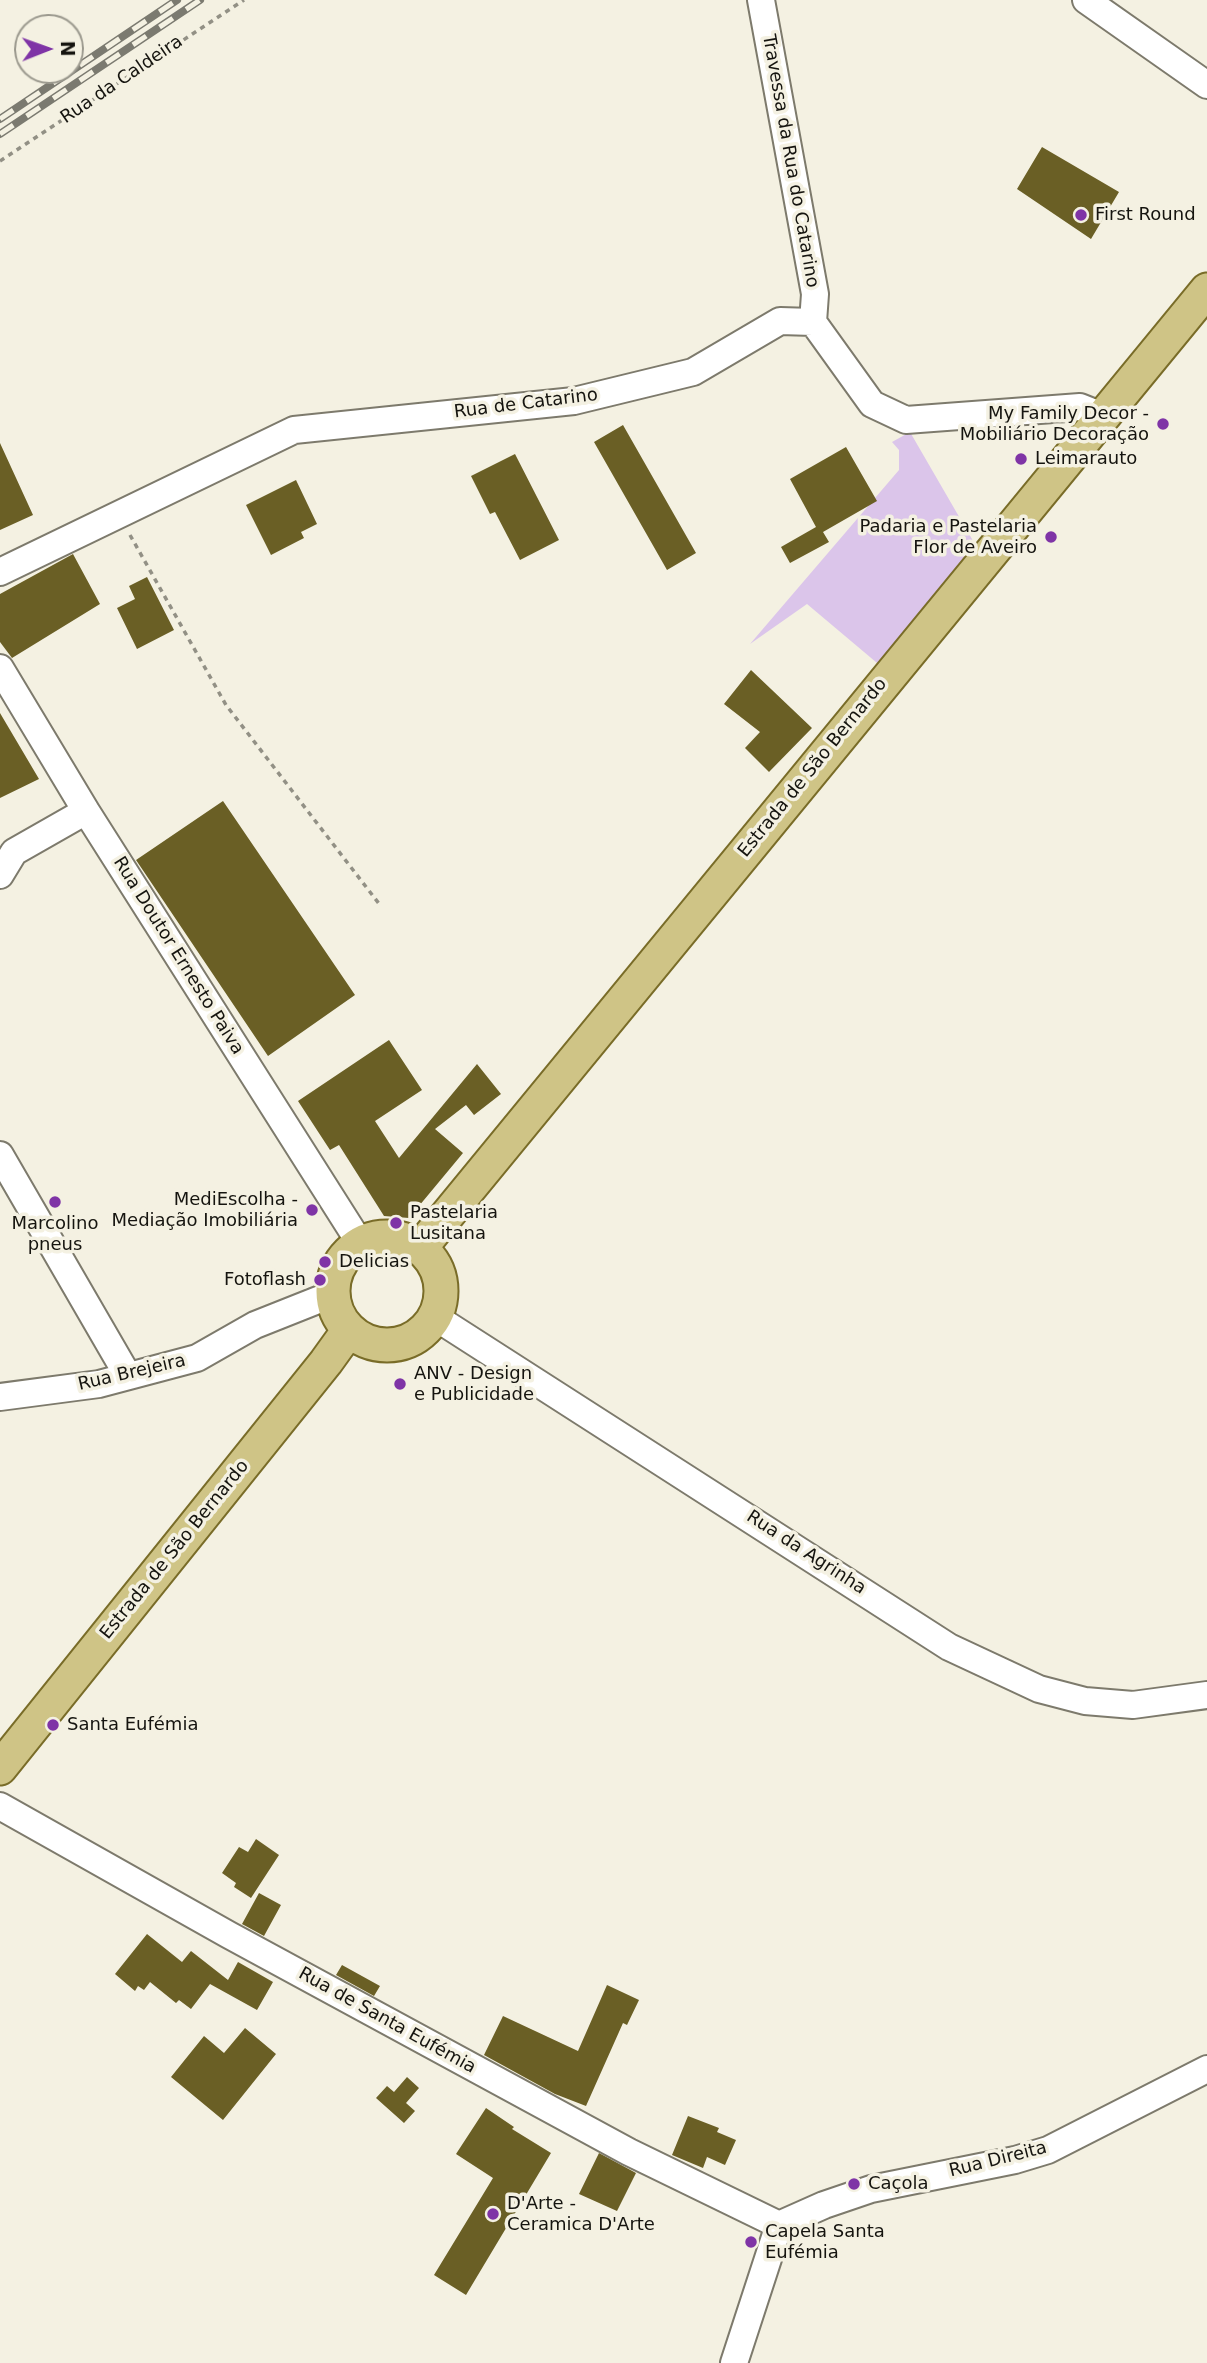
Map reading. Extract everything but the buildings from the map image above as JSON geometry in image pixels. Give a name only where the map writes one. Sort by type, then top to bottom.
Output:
[{"type":"main road","name":"Estrada de São Bernardo","points":[[421,1247],[1207,290]]},
{"type":"main road","points":[[391,1236],[421,1247],[431,1258],[442,1287],[435,1317],[425,1330],[411,1340],[395,1345],[378,1345],[349,1330],[335,1307],[333,1294],[339,1264],[360,1243],[391,1236]]},
{"type":"main road","name":"Estrada de São Bernardo","points":[[0,1768],[349,1330]]},
{"type":"street","name":"Travessa da Rua do Catarino","points":[[761,0],[815,295],[813,322]]},
{"type":"street","points":[[1086,0],[1207,85]]},
{"type":"street","name":"Rua de Catarino","points":[[0,572],[294,430],[574,401],[693,372],[780,321],[813,322]]},
{"type":"street","points":[[813,322],[872,404],[906,419],[1080,407],[1105,416]]},
{"type":"street","name":"Rua Doutor Ernesto Paiva","points":[[0,668],[86,811],[360,1243]]},
{"type":"street","points":[[0,875],[14,852],[86,811]]},
{"type":"street","points":[[0,1155],[128,1376]]},
{"type":"street","name":"Rua Brejeira","points":[[0,1397],[99,1384],[197,1358],[255,1325],[333,1294]]},
{"type":"street","name":"Rua da Agrinha","points":[[435,1317],[950,1647],[1039,1689],[1085,1701],[1133,1705],[1207,1695]]},
{"type":"street","name":"Rua de Santa Eufémia","points":[[0,1806],[241,1942],[604,2139],[779,2225]]},
{"type":"street","name":"Rua Direita","points":[[779,2225],[824,2205],[872,2189],[1015,2160],[1048,2150],[1207,2069]]},
{"type":"street","points":[[734,2363],[779,2225]]},
{"type":"path","name":"Rua da Caldeira","points":[[0,161],[244,0]]},
{"type":"path","points":[[119,514],[226,705],[380,905]]},
{"type":"shaded area","points":[[910,432],[976,546],[883,668],[807,604],[750,644],[899,470],[899,450],[892,442]]},
{"type":"railway","points":[[0,119],[177,0]]},
{"type":"railway","points":[[0,134],[200,0]]},
{"type":"place","name":"First Round","points":[[1081,215]]},
{"type":"place","name":"My Family Decor - Mobiliário Decoração","points":[[1163,424]]},
{"type":"place","name":"Leimarauto","points":[[1021,459]]},
{"type":"place","name":"Padaria e Pastelaria Flor de Aveiro","points":[[1051,537]]},
{"type":"place","name":"Marcolino pneus","points":[[55,1202]]},
{"type":"place","name":"MediEscolha - Mediação Imobiliária","points":[[312,1210]]},
{"type":"place","name":"Pastelaria Lusitana","points":[[396,1223]]},
{"type":"place","name":"Delicias","points":[[325,1262]]},
{"type":"place","name":"Fotoflash","points":[[320,1280]]},
{"type":"place","name":"ANV - Design e Publicidade","points":[[400,1384]]},
{"type":"place","name":"Santa Eufémia","points":[[53,1725]]},
{"type":"place","name":"Caçola","points":[[854,2184]]},
{"type":"place","name":"D'Arte - Ceramica D'Arte","points":[[493,2214]]},
{"type":"place","name":"Capela Santa Eufémia","points":[[751,2242]]}]
